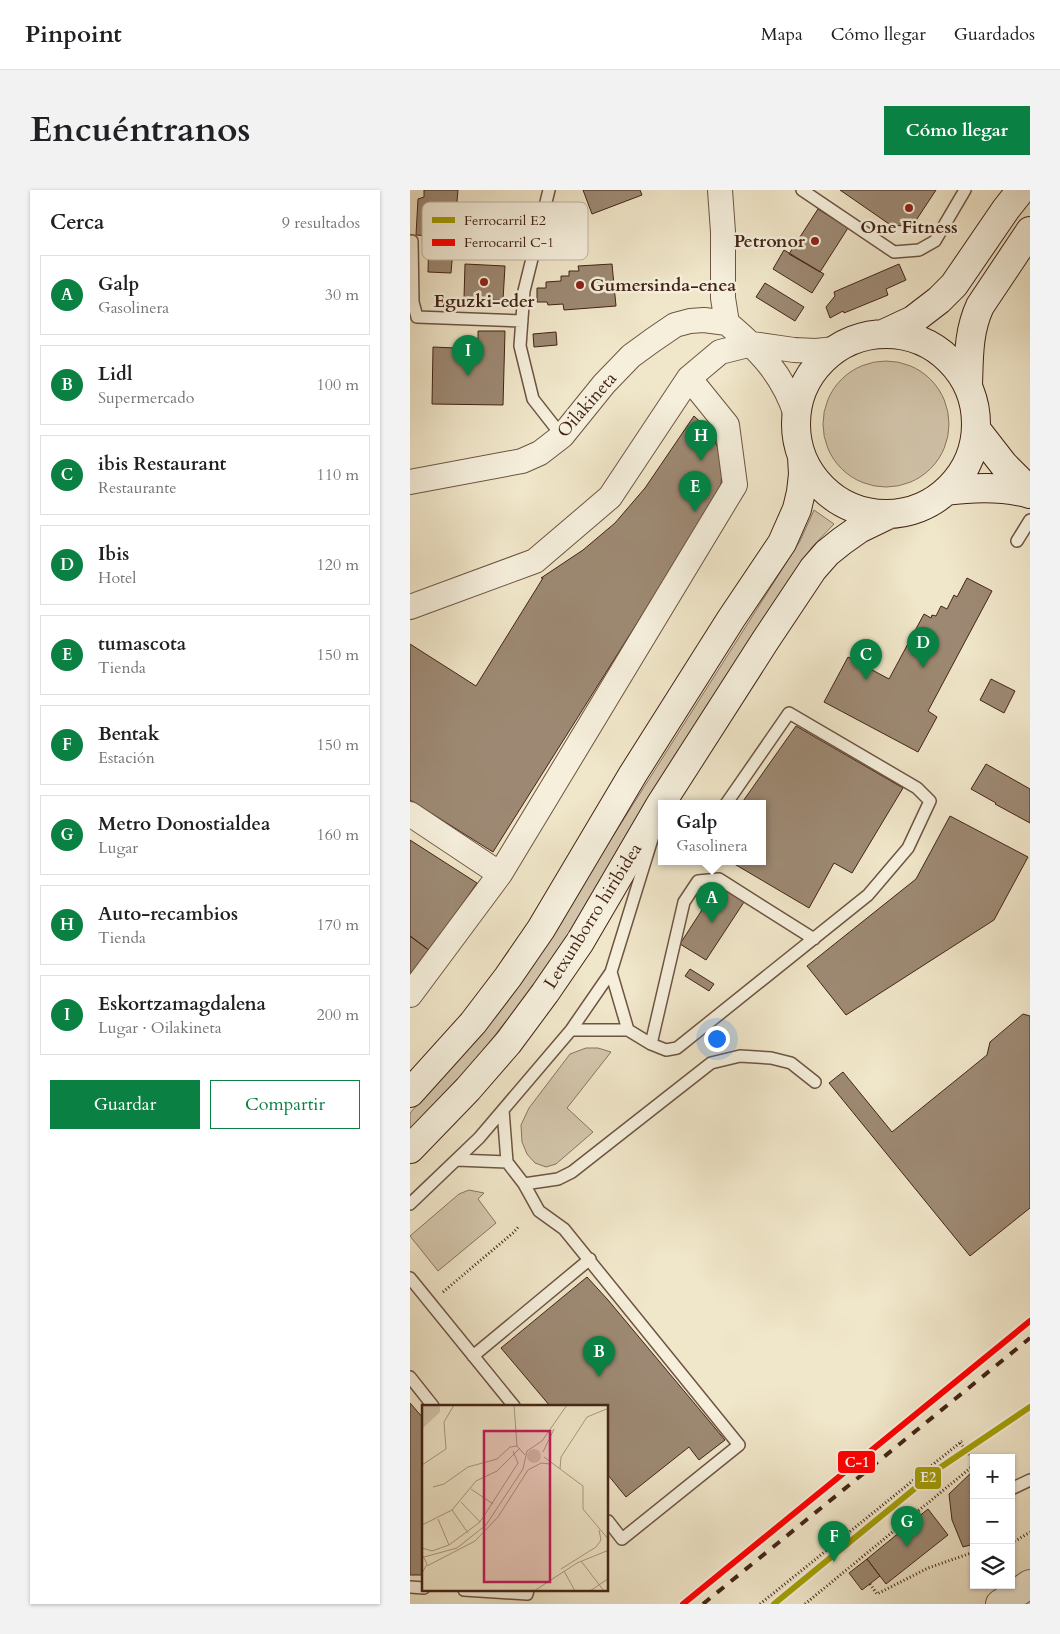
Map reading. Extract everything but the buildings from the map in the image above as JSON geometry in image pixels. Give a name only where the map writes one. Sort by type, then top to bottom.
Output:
[{"type":"main road","points":[[883,334],[913,320],[939,300],[954,285],[1006,209],[1022,190]]},
{"type":"main road","points":[[802,457],[813,476],[828,493],[846,505],[868,512],[890,514],[920,507],[946,491],[958,478],[967,463],[976,429],[976,414],[968,385],[969,344],[974,318],[1030,231]]},
{"type":"main road","points":[[410,1093],[473,1023],[530,945],[649,750],[782,543],[794,518],[803,474],[802,457],[796,436],[796,415],[804,385],[813,371],[835,349],[850,341],[866,336],[883,334],[904,336],[924,342],[942,353],[968,385]]},
{"type":"main road","points":[[976,429],[1004,465],[1027,487]]},
{"type":"main road","points":[[946,491],[970,488],[1015,490],[1027,487]]},
{"type":"main road","name":"Letxunborro hiribidea","points":[[663,800],[813,569],[826,553],[842,541],[890,514]]},
{"type":"main road","name":"Letxunborro hiribidea","points":[[410,1149],[468,1090],[545,993],[580,942],[658,808]]},
{"type":"main road","points":[[1000,1604],[1030,1584]]},
{"type":"street","points":[[720,190],[723,232],[723,298],[727,323],[752,344],[779,377],[790,396],[796,415]]},
{"type":"street","name":"Oilakineta","points":[[410,482],[522,461],[540,453],[562,436],[604,384],[631,356],[653,340],[675,325],[690,321],[704,320],[727,323]]},
{"type":"street","points":[[410,607],[535,561],[610,497],[689,378],[720,352],[752,344],[794,350],[816,351],[835,349]]},
{"type":"street","points":[[410,995],[500,874],[735,485],[727,425],[689,378]]},
{"type":"street","points":[[410,814],[500,874]]},
{"type":"lane","points":[[802,190],[894,252],[919,250],[935,241],[965,190]]},
{"type":"lane","points":[[412,241],[413,302],[417,317],[522,321]]},
{"type":"lane","points":[[532,260],[524,291],[520,346],[534,399],[562,436]]},
{"type":"lane","points":[[1017,541],[1030,520]]},
{"type":"lane","points":[[571,1030],[628,1030],[651,1044],[666,1050],[678,1048],[868,895],[908,848],[930,801],[917,788],[789,713],[729,800]]},
{"type":"lane","points":[[410,1204],[457,1160],[503,1110],[571,1030],[611,972],[650,851],[658,814]]},
{"type":"lane","points":[[651,1044],[684,902],[698,881],[719,879],[814,940]]},
{"type":"lane","points":[[611,972],[628,1030]]},
{"type":"lane","points":[[524,1184],[558,1179],[572,1172],[710,1064],[740,1056],[770,1058],[791,1063],[815,1082]]},
{"type":"lane","points":[[503,1110],[507,1162],[524,1184],[539,1211],[564,1229],[590,1259],[739,1445],[622,1539],[609,1522]]},
{"type":"lane","points":[[457,1160],[507,1162]]},
{"type":"lane","points":[[473,1356],[590,1259]]},
{"type":"lane","points":[[410,1278],[513,1405]]},
{"type":"lane","points":[[410,1377],[432,1405]]},
{"type":"lane","points":[[1015,1487],[1030,1480]]},
{"type":"lane","points":[[496,1592],[527,1594],[528,1592]]},
{"type":"path","points":[[439,1295],[519,1226]]},
{"type":"path","points":[[760,1604],[961,1442],[970,1455]]},
{"type":"path","points":[[805,1604],[856,1565],[970,1468]]},
{"type":"path","points":[[1015,1541],[1030,1532]]},
{"type":"path","points":[[870,1584],[877,1594],[928,1568],[970,1553]]},
{"type":"shaded area","points":[[886,361],[910,365],[931,379],[945,400],[949,424],[945,448],[931,469],[910,483],[886,487],[862,483],[841,469],[827,448],[823,424],[827,400],[841,379],[862,365]]},
{"type":"shaded area","points":[[814,510],[834,524],[812,547],[745,648],[600,880],[562,945],[527,995],[451,1090],[410,1130],[410,1113],[477,1039],[587,877],[800,541]]},
{"type":"shaded area","points":[[586,1048],[598,1048],[611,1052],[567,1108],[593,1132],[556,1164],[546,1167],[535,1163],[527,1154],[522,1142],[521,1125],[529,1108],[570,1054]]},
{"type":"shaded area","points":[[469,1190],[484,1193],[478,1199],[496,1223],[438,1271],[410,1236],[459,1194]]},
{"type":"railway","points":[[703,1604],[1030,1338]]},
{"type":"rail line","name":"C-1","points":[[683,1604],[1030,1321]]},
{"type":"rail line","name":"E2","points":[[774,1604],[941,1467],[1030,1407]]},
{"type":"place","name":"One Fitness","points":[[909,208]]},
{"type":"place","name":"Petronor","points":[[815,241]]},
{"type":"place","name":"Eguzki-eder","points":[[484,282]]},
{"type":"place","name":"Gumersinda-enea","points":[[580,285]]},
{"type":"place","name":"Eskortzamagdalena","points":[[468,376]]},
{"type":"place","name":"Auto-recambios","points":[[701,461]]},
{"type":"place","name":"tumascota","points":[[695,512]]},
{"type":"place","name":"Ibis","points":[[923,668]]},
{"type":"place","name":"ibis Restaurant","points":[[866,680]]},
{"type":"place","name":"Galp","points":[[712,923]]},
{"type":"place","name":"Lidl","points":[[599,1377]]},
{"type":"place","name":"Metro Donostialdea","points":[[907,1547]]},
{"type":"place","name":"Bentak","points":[[834,1562]]}]
